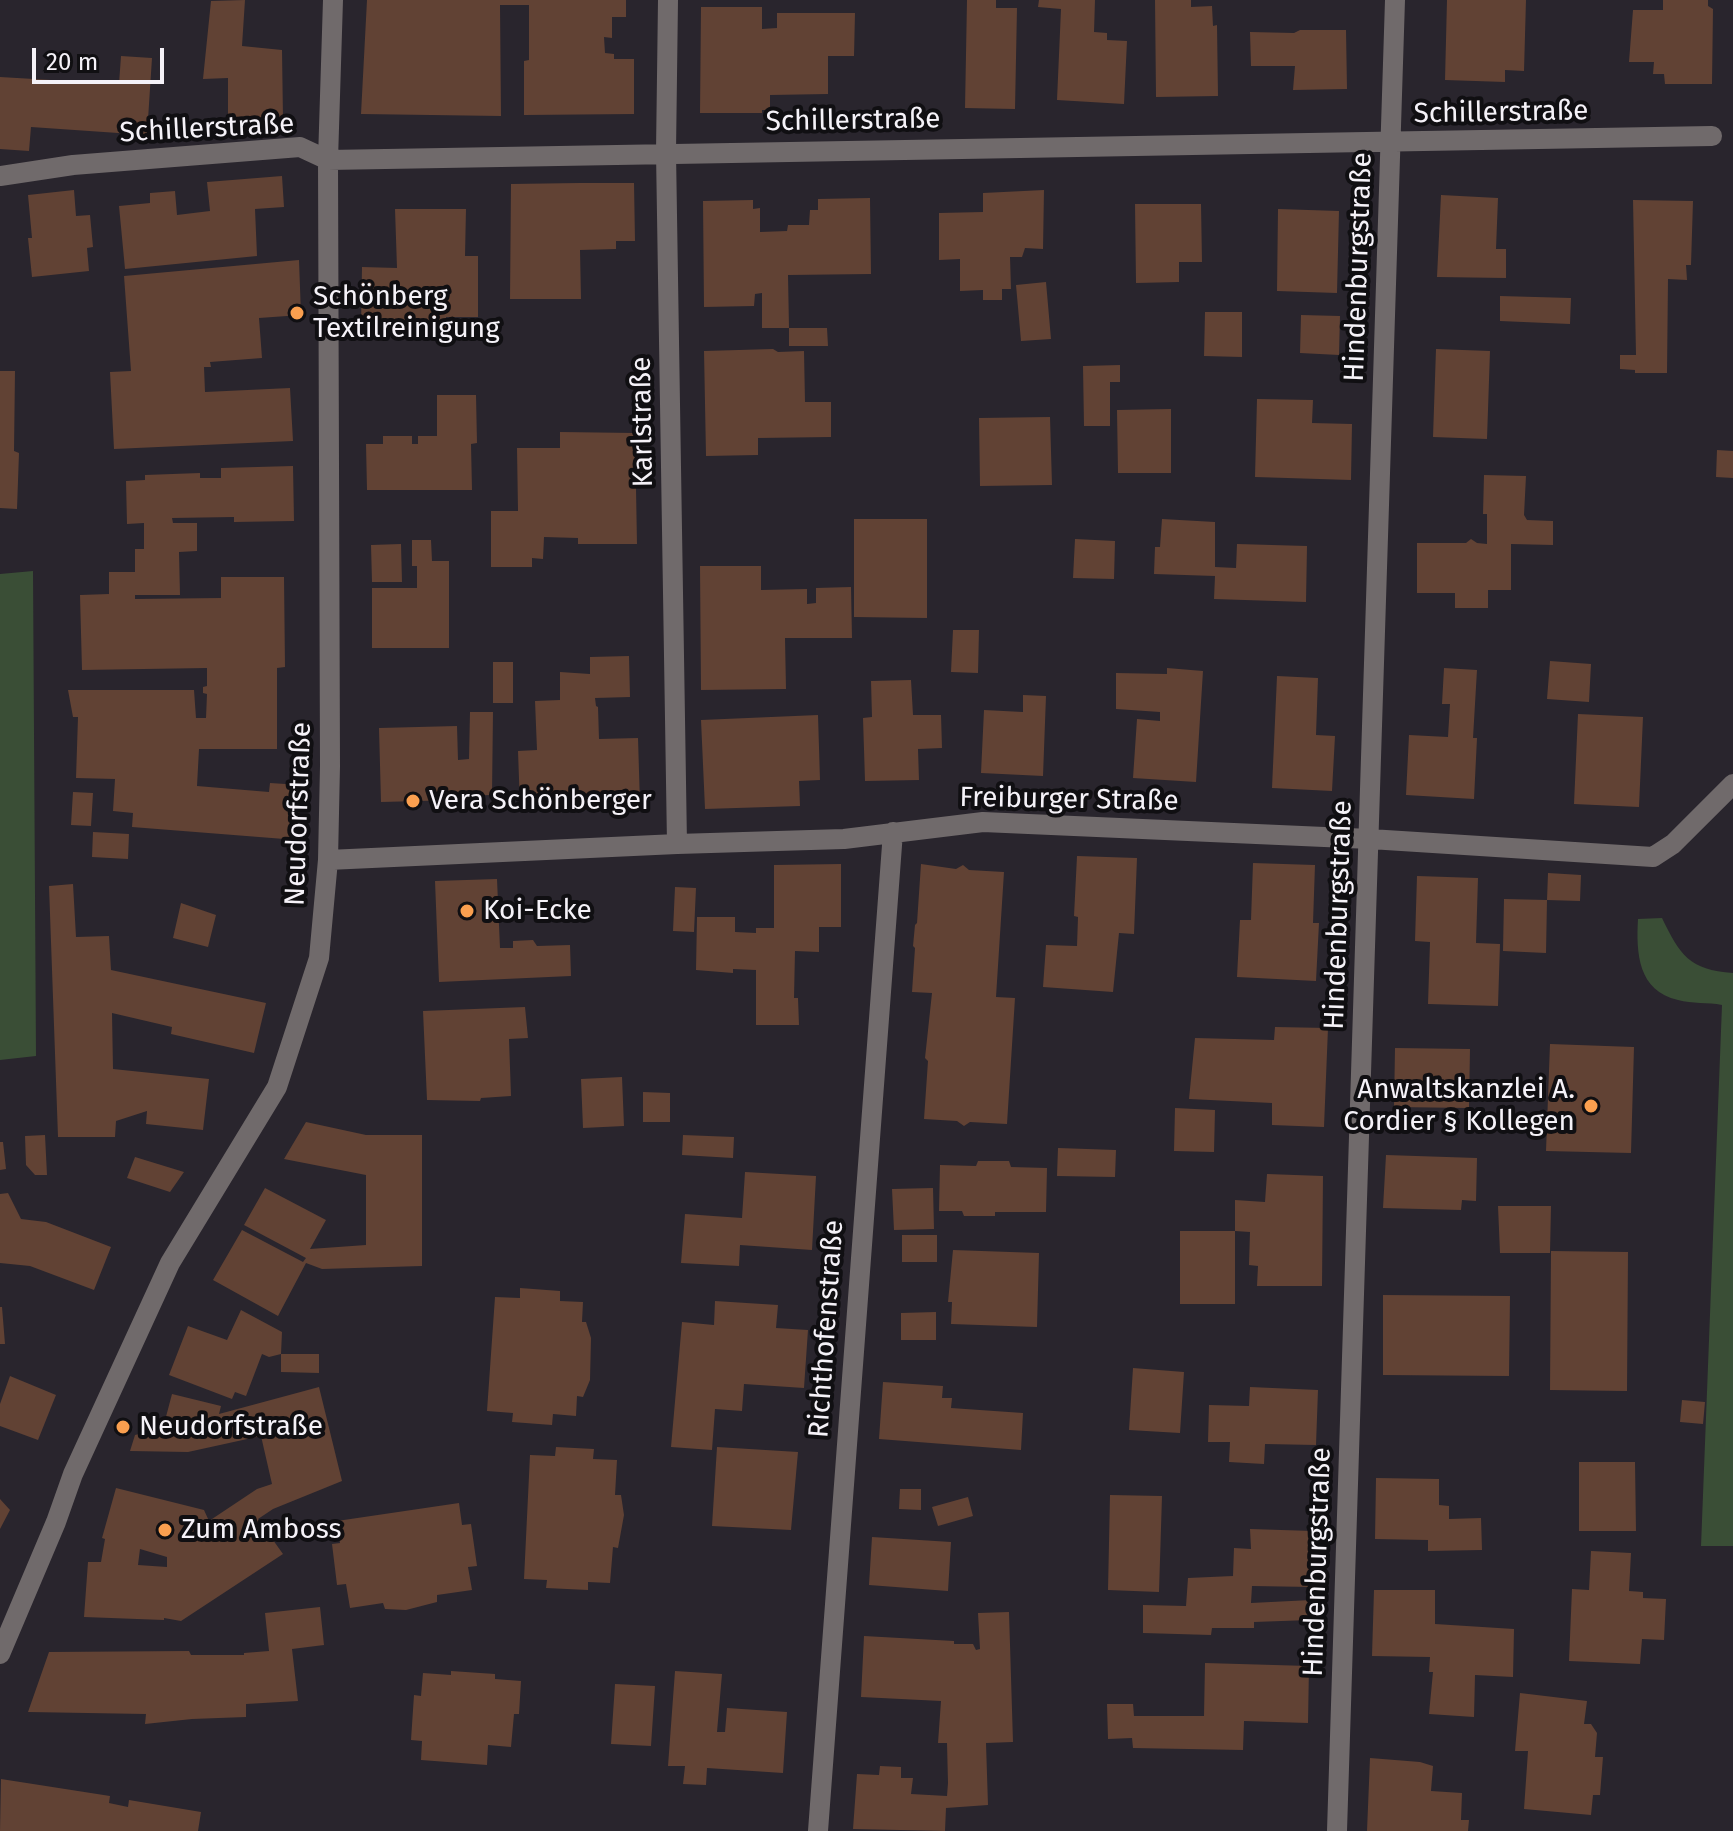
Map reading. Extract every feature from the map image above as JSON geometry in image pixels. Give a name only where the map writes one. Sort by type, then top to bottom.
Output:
[{"type":"street","name":"Neudorfstraße","points":[[0,1654],[78,1462],[170,1263],[277,1087],[319,958],[328,860],[331,624],[328,160],[333,0]]},
{"type":"street","name":"Karlstraße","points":[[668,0],[666,152],[677,844]]},
{"type":"street","name":"Hindenburgstraße","points":[[1337,1831],[1395,0]]},
{"type":"street","name":"Schillerstraße","points":[[0,176],[73,165],[300,147],[328,160],[1712,136]]},
{"type":"street","name":"Freiburger Straße","points":[[328,860],[844,839],[983,822],[1370,839],[1653,857],[1683,835],[1733,784]]},
{"type":"street","name":"Richthofenstraße","points":[[818,1831],[893,832]]},
{"type":"green space","points":[[33,571],[36,1056],[0,1060],[0,574]]},
{"type":"green space","points":[[1662,918],[1674,942],[1688,958],[1706,968],[1733,973],[1733,1546],[1701,1546],[1722,1005],[1678,1000],[1665,995],[1647,979],[1639,957],[1638,919]]},
{"type":"building","points":[[245,0],[242,46],[282,50],[283,119],[228,127],[228,78],[203,79],[211,1]]},
{"type":"building","points":[[367,0],[626,0],[626,17],[612,17],[612,38],[604,37],[605,53],[614,54],[614,59],[634,59],[634,114],[524,115],[524,61],[529,60],[529,5],[500,5],[501,116],[361,114]]},
{"type":"building","points":[[967,0],[996,0],[996,8],[1017,8],[1015,109],[965,108]]},
{"type":"building","points":[[1039,0],[1095,0],[1094,32],[1107,33],[1107,40],[1127,41],[1124,104],[1057,100],[1061,9],[1038,7]]},
{"type":"building","points":[[1155,0],[1191,0],[1191,7],[1212,6],[1213,26],[1217,25],[1218,96],[1156,97]]},
{"type":"building","points":[[1447,0],[1526,0],[1524,71],[1505,70],[1505,82],[1445,80]]},
{"type":"building","points":[[1663,0],[1708,0],[1708,6],[1713,9],[1712,84],[1665,84],[1664,74],[1653,74],[1654,62],[1629,62],[1633,10],[1663,10]]},
{"type":"building","points":[[701,7],[762,7],[762,29],[777,28],[777,13],[855,13],[854,56],[828,56],[828,94],[770,95],[770,110],[762,110],[762,113],[700,113]]},
{"type":"building","points":[[1300,30],[1346,30],[1347,89],[1293,90],[1295,66],[1251,66],[1250,32],[1294,33]]},
{"type":"building","points":[[121,56],[152,58],[147,135],[31,127],[29,151],[0,149],[0,77],[119,84]]},
{"type":"building","points":[[282,176],[284,207],[255,209],[257,256],[125,269],[119,206],[150,203],[150,193],[175,191],[177,215],[210,211],[207,182]]},
{"type":"building","points":[[634,183],[635,241],[616,241],[616,249],[580,250],[581,299],[510,299],[511,184]]},
{"type":"building","points":[[74,190],[76,216],[90,215],[93,247],[87,248],[89,271],[32,277],[28,195]]},
{"type":"building","points":[[1044,190],[1043,249],[1025,248],[1022,257],[1010,257],[1011,289],[1002,289],[1002,300],[983,300],[983,290],[960,291],[960,259],[939,260],[939,213],[983,212],[983,193]]},
{"type":"building","points":[[1441,195],[1498,198],[1496,249],[1506,249],[1506,278],[1437,277]]},
{"type":"building","points":[[870,198],[871,274],[788,275],[789,328],[762,328],[762,293],[755,294],[754,306],[704,307],[703,201],[753,200],[753,209],[760,208],[760,232],[787,231],[788,225],[809,225],[810,210],[818,210],[818,199]]},
{"type":"building","points":[[1633,200],[1693,201],[1691,265],[1686,265],[1687,280],[1668,279],[1667,373],[1635,373],[1635,370],[1620,369],[1620,355],[1636,355]]},
{"type":"building","points":[[1135,204],[1201,204],[1202,262],[1179,262],[1179,282],[1136,283]]},
{"type":"building","points":[[395,209],[466,209],[465,256],[478,256],[478,317],[446,317],[447,330],[361,328],[362,267],[397,268]]},
{"type":"building","points":[[1278,209],[1339,211],[1337,293],[1277,291]]},
{"type":"building","points":[[299,260],[301,315],[259,318],[262,358],[210,362],[211,367],[204,367],[205,392],[290,388],[293,441],[114,449],[110,372],[131,371],[124,276]]},
{"type":"building","points":[[1046,282],[1051,339],[1021,341],[1016,285]]},
{"type":"building","points":[[1500,296],[1571,298],[1570,324],[1500,321]]},
{"type":"building","points":[[1205,312],[1242,312],[1242,357],[1204,356]]},
{"type":"building","points":[[1301,315],[1340,316],[1339,355],[1300,353]]},
{"type":"building","points":[[789,328],[827,328],[828,346],[789,346]]},
{"type":"building","points":[[773,349],[778,352],[804,351],[805,402],[831,402],[831,437],[758,438],[758,455],[706,456],[704,351]]},
{"type":"building","points":[[1436,349],[1490,351],[1487,439],[1433,437]]},
{"type":"building","points":[[1120,365],[1120,382],[1110,382],[1110,426],[1084,426],[1083,366]]},
{"type":"building","points":[[0,371],[15,371],[14,451],[19,453],[17,509],[0,508]]},
{"type":"building","points":[[437,395],[476,395],[477,443],[471,444],[472,490],[367,490],[366,444],[383,444],[383,436],[412,436],[412,444],[418,444],[418,436],[437,436]]},
{"type":"building","points":[[1257,399],[1313,400],[1312,423],[1352,424],[1351,480],[1255,477]]},
{"type":"building","points":[[1171,409],[1171,473],[1118,473],[1117,410]]},
{"type":"building","points":[[1050,417],[1052,485],[980,486],[979,418]]},
{"type":"building","points":[[560,432],[635,433],[637,544],[578,544],[578,538],[544,537],[543,559],[532,558],[532,567],[491,567],[491,511],[518,511],[517,448],[560,448]]},
{"type":"building","points":[[1717,450],[1733,451],[1733,478],[1716,477]]},
{"type":"building","points":[[293,466],[294,521],[234,522],[234,517],[172,518],[173,523],[197,523],[197,551],[179,552],[180,595],[135,595],[135,599],[221,598],[221,577],[284,577],[285,667],[277,668],[277,749],[199,749],[197,786],[269,792],[270,783],[301,785],[297,840],[132,827],[133,813],[113,811],[115,779],[76,778],[78,717],[73,717],[68,690],[194,690],[196,718],[206,718],[207,694],[203,693],[203,687],[207,686],[207,668],[82,670],[80,595],[109,594],[109,572],[135,572],[135,549],[144,549],[144,523],[127,524],[126,481],[145,480],[145,475],[200,473],[200,478],[221,478],[221,468]]},
{"type":"building","points":[[1484,475],[1526,476],[1524,515],[1527,520],[1553,521],[1553,545],[1511,544],[1511,590],[1488,590],[1488,608],[1455,608],[1455,593],[1417,593],[1417,543],[1466,543],[1471,539],[1487,544],[1487,514],[1483,514]]},
{"type":"building","points":[[854,519],[927,519],[927,618],[854,617]]},
{"type":"building","points":[[1162,519],[1215,522],[1215,567],[1236,568],[1237,544],[1307,546],[1306,602],[1214,599],[1215,576],[1154,574],[1155,547],[1160,547]]},
{"type":"building","points":[[1075,539],[1115,541],[1114,579],[1073,578]]},
{"type":"building","points":[[412,540],[431,540],[432,561],[449,561],[449,648],[372,648],[372,588],[417,588],[417,566],[412,566]]},
{"type":"building","points":[[401,544],[402,582],[372,582],[371,545]]},
{"type":"building","points":[[700,566],[761,566],[761,590],[807,589],[807,604],[816,603],[816,588],[851,587],[852,638],[785,638],[786,689],[701,690]]},
{"type":"building","points":[[953,630],[979,630],[978,673],[951,672]]},
{"type":"building","points":[[629,656],[630,697],[595,698],[599,739],[638,738],[640,804],[520,807],[518,751],[537,750],[535,701],[560,700],[560,672],[590,674],[590,657]]},
{"type":"building","points":[[1550,661],[1591,664],[1589,702],[1547,699]]},
{"type":"building","points":[[493,662],[513,662],[513,703],[493,703]]},
{"type":"building","points":[[1167,668],[1203,671],[1196,782],[1133,778],[1137,719],[1160,721],[1160,712],[1116,709],[1116,673],[1167,674]]},
{"type":"building","points":[[1444,668],[1477,670],[1473,738],[1477,738],[1474,799],[1406,795],[1409,735],[1448,737],[1450,704],[1442,704]]},
{"type":"building","points":[[1277,676],[1318,678],[1316,735],[1335,736],[1332,791],[1272,788]]},
{"type":"building","points":[[911,680],[913,715],[941,715],[942,748],[918,749],[919,780],[865,781],[863,718],[872,717],[871,681]]},
{"type":"building","points":[[1023,695],[1046,696],[1043,776],[981,773],[984,710],[1023,712]]},
{"type":"building","points":[[470,712],[493,712],[492,795],[459,796],[459,800],[381,802],[379,728],[457,726],[458,760],[469,759]]},
{"type":"building","points":[[1578,714],[1643,717],[1639,807],[1574,804]]},
{"type":"building","points":[[818,715],[820,780],[799,781],[800,806],[705,809],[701,720]]},
{"type":"building","points":[[73,792],[93,793],[91,826],[71,825]]},
{"type":"building","points":[[93,832],[129,834],[128,859],[92,857]]},
{"type":"building","points":[[1077,856],[1137,858],[1134,934],[1119,933],[1113,992],[1043,987],[1046,945],[1077,946],[1078,917],[1074,916]]},
{"type":"building","points":[[1253,863],[1315,865],[1313,923],[1319,923],[1316,981],[1237,977],[1240,920],[1251,920]]},
{"type":"building","points":[[841,864],[841,927],[819,927],[819,952],[795,951],[794,998],[798,998],[799,1025],[756,1025],[756,970],[733,969],[733,973],[696,970],[697,917],[735,917],[735,932],[756,933],[756,928],[774,928],[774,865]]},
{"type":"building","points":[[921,864],[956,869],[963,865],[969,870],[1004,872],[996,997],[1015,998],[1007,1124],[970,1122],[964,1126],[957,1121],[924,1119],[928,1061],[925,1058],[932,993],[912,992]]},
{"type":"building","points":[[1548,873],[1581,875],[1580,901],[1547,900]]},
{"type":"building","points":[[1417,876],[1478,878],[1476,943],[1500,944],[1498,1006],[1428,1004],[1430,942],[1415,941]]},
{"type":"building","name":"Koi-Ecke","points":[[497,879],[500,948],[513,948],[513,941],[533,940],[537,946],[570,945],[571,976],[439,982],[435,881]]},
{"type":"building","points":[[73,884],[76,937],[109,936],[111,970],[266,1003],[254,1053],[171,1034],[172,1027],[112,1013],[113,1069],[209,1079],[203,1130],[146,1124],[147,1111],[116,1121],[115,1137],[58,1137],[49,886]]},
{"type":"building","points":[[675,887],[696,888],[694,932],[673,931]]},
{"type":"building","points":[[1504,899],[1547,900],[1546,953],[1503,951]]},
{"type":"building","points":[[181,903],[216,915],[208,947],[173,938]]},
{"type":"building","points":[[525,1007],[528,1038],[509,1039],[511,1096],[481,1098],[480,1101],[427,1100],[423,1011]]},
{"type":"building","points":[[1275,1027],[1328,1028],[1324,1127],[1272,1125],[1272,1103],[1189,1099],[1195,1038],[1274,1040]]},
{"type":"building","points":[[1550,1044],[1634,1047],[1631,1153],[1546,1151]]},
{"type":"building","points":[[1395,1048],[1470,1049],[1469,1108],[1394,1107]]},
{"type":"building","points":[[622,1077],[624,1126],[583,1128],[581,1079]]},
{"type":"building","points":[[643,1092],[670,1093],[670,1122],[643,1122]]},
{"type":"building","points":[[1175,1108],[1215,1110],[1214,1152],[1174,1151]]},
{"type":"building","points":[[306,1122],[366,1135],[422,1135],[422,1266],[322,1269],[306,1263],[278,1316],[213,1280],[242,1230],[303,1262],[306,1258],[244,1225],[265,1188],[326,1220],[310,1249],[366,1245],[366,1175],[284,1159]]},
{"type":"building","points":[[45,1135],[47,1175],[35,1175],[26,1165],[25,1136]]},
{"type":"building","points":[[683,1135],[734,1137],[733,1158],[682,1155]]},
{"type":"building","points":[[0,1142],[3,1142],[6,1169],[0,1170]]},
{"type":"building","points":[[1058,1148],[1116,1150],[1115,1177],[1057,1176]]},
{"type":"building","points":[[1386,1155],[1477,1158],[1476,1201],[1462,1200],[1461,1210],[1383,1208]]},
{"type":"building","points":[[135,1157],[184,1172],[170,1192],[127,1178]]},
{"type":"building","points":[[978,1161],[1009,1161],[1011,1167],[1047,1168],[1046,1212],[995,1212],[995,1216],[964,1216],[962,1211],[939,1211],[940,1165],[976,1166]]},
{"type":"building","points":[[745,1172],[816,1176],[812,1250],[740,1245],[739,1266],[681,1263],[685,1214],[742,1218]]},
{"type":"building","points":[[1267,1174],[1323,1176],[1322,1286],[1257,1286],[1258,1266],[1249,1265],[1250,1232],[1235,1231],[1235,1200],[1265,1202]]},
{"type":"building","points":[[933,1188],[934,1229],[894,1230],[892,1189]]},
{"type":"building","points":[[8,1193],[21,1219],[46,1222],[111,1247],[94,1290],[30,1266],[0,1263],[0,1194]]},
{"type":"building","points":[[1498,1206],[1551,1206],[1550,1253],[1500,1253]]},
{"type":"building","points":[[1180,1231],[1235,1231],[1235,1304],[1180,1304]]},
{"type":"building","points":[[902,1235],[937,1235],[937,1262],[902,1262]]},
{"type":"building","points":[[953,1250],[1039,1253],[1037,1327],[951,1324],[952,1302],[948,1302]]},
{"type":"building","points":[[1551,1251],[1628,1252],[1627,1391],[1550,1390]]},
{"type":"building","points":[[520,1288],[560,1291],[560,1301],[583,1302],[582,1322],[586,1322],[591,1338],[590,1380],[583,1397],[577,1396],[576,1416],[553,1414],[552,1425],[512,1422],[513,1413],[487,1411],[495,1297],[520,1298]]},
{"type":"building","points":[[1383,1295],[1510,1296],[1509,1376],[1383,1375]]},
{"type":"building","points":[[715,1301],[778,1305],[776,1328],[808,1330],[804,1388],[744,1384],[742,1411],[715,1409],[712,1450],[671,1447],[682,1322],[714,1325]]},
{"type":"building","points":[[2,1307],[5,1344],[0,1344]]},
{"type":"building","points":[[241,1310],[282,1332],[281,1354],[269,1357],[262,1354],[246,1396],[235,1392],[232,1399],[169,1375],[188,1326],[227,1340]]},
{"type":"building","points":[[936,1312],[936,1340],[901,1340],[901,1313]]},
{"type":"building","points":[[281,1354],[319,1354],[319,1373],[281,1372]]},
{"type":"building","points":[[1133,1368],[1184,1372],[1180,1433],[1129,1430]]},
{"type":"building","points":[[10,1376],[56,1395],[38,1440],[0,1426],[0,1404]]},
{"type":"building","points":[[883,1382],[943,1386],[942,1398],[952,1398],[951,1408],[1023,1413],[1021,1450],[879,1439]]},
{"type":"building","points":[[319,1387],[342,1481],[273,1509],[258,1519],[283,1554],[181,1621],[84,1617],[88,1562],[101,1562],[105,1539],[102,1538],[116,1488],[204,1510],[209,1521],[257,1489],[272,1484],[261,1436],[188,1452],[130,1451],[135,1435],[163,1428],[172,1394],[221,1406],[219,1414]],"holes":[[[140,1549],[167,1557],[167,1567],[138,1565]]]},
{"type":"building","points":[[1250,1387],[1318,1390],[1316,1445],[1265,1444],[1264,1464],[1229,1462],[1230,1442],[1208,1442],[1209,1405],[1249,1406]]},
{"type":"building","points":[[1682,1400],[1705,1402],[1703,1424],[1680,1422]]},
{"type":"building","points":[[556,1447],[594,1449],[593,1459],[617,1460],[615,1495],[621,1495],[624,1515],[618,1548],[613,1547],[610,1583],[588,1582],[588,1590],[546,1588],[547,1580],[524,1579],[530,1455],[555,1456]]},
{"type":"building","points":[[717,1447],[798,1452],[791,1530],[712,1526]]},
{"type":"building","points":[[1579,1462],[1635,1462],[1636,1531],[1579,1531]]},
{"type":"building","points":[[1376,1478],[1439,1479],[1439,1505],[1449,1506],[1449,1519],[1481,1518],[1482,1550],[1428,1551],[1428,1540],[1375,1539]]},
{"type":"building","points":[[900,1489],[921,1489],[921,1510],[899,1509]]},
{"type":"building","points":[[1110,1495],[1162,1496],[1159,1592],[1108,1590]]},
{"type":"building","points":[[968,1497],[973,1516],[938,1526],[932,1507]]},
{"type":"building","points":[[0,1499],[10,1510],[0,1529]]},
{"type":"building","points":[[459,1503],[462,1525],[471,1524],[477,1566],[468,1567],[472,1590],[437,1595],[437,1602],[406,1610],[385,1609],[383,1603],[350,1608],[346,1584],[337,1585],[332,1544],[340,1543],[337,1521]]},
{"type":"building","points":[[1250,1529],[1313,1531],[1312,1587],[1252,1586],[1251,1603],[1311,1600],[1310,1620],[1254,1622],[1254,1628],[1212,1628],[1211,1635],[1143,1633],[1143,1605],[1186,1606],[1188,1578],[1233,1576],[1234,1548],[1251,1549]]},
{"type":"building","points":[[872,1537],[951,1542],[948,1591],[869,1585]]},
{"type":"building","points":[[1591,1551],[1631,1553],[1629,1591],[1643,1592],[1643,1598],[1666,1599],[1664,1640],[1642,1639],[1640,1664],[1569,1661],[1572,1589],[1589,1590]]},
{"type":"building","points":[[1374,1590],[1435,1590],[1435,1624],[1514,1629],[1513,1677],[1475,1675],[1474,1717],[1429,1714],[1433,1672],[1429,1672],[1430,1657],[1372,1656]]},
{"type":"building","points":[[320,1607],[324,1645],[292,1649],[298,1701],[246,1704],[246,1717],[145,1724],[146,1714],[28,1712],[49,1652],[189,1651],[191,1655],[244,1655],[269,1651],[265,1613]]},
{"type":"building","points":[[1009,1612],[1013,1742],[986,1743],[988,1805],[946,1808],[945,1831],[853,1829],[857,1774],[879,1775],[880,1766],[901,1767],[901,1778],[913,1778],[911,1794],[947,1796],[948,1783],[947,1743],[938,1743],[941,1701],[861,1697],[864,1636],[954,1641],[954,1644],[973,1644],[976,1650],[980,1649],[978,1613]]},
{"type":"building","points":[[1205,1663],[1309,1666],[1308,1723],[1244,1721],[1243,1750],[1133,1748],[1132,1738],[1108,1739],[1107,1704],[1133,1704],[1134,1716],[1204,1716]]},
{"type":"building","points":[[451,1671],[495,1674],[495,1679],[521,1681],[519,1714],[514,1714],[511,1747],[488,1745],[487,1765],[421,1760],[422,1741],[411,1740],[414,1695],[421,1696],[423,1673],[451,1675]]},
{"type":"building","points":[[675,1671],[722,1674],[717,1732],[725,1732],[727,1708],[787,1712],[783,1773],[707,1768],[706,1785],[683,1784],[685,1766],[668,1766]]},
{"type":"building","points":[[615,1684],[655,1686],[651,1746],[611,1744]]},
{"type":"building","points":[[1520,1693],[1587,1701],[1584,1724],[1591,1724],[1597,1733],[1595,1757],[1603,1757],[1600,1795],[1593,1795],[1591,1815],[1524,1809],[1528,1751],[1515,1751]]},
{"type":"building","points":[[1370,1758],[1433,1766],[1431,1791],[1462,1793],[1461,1820],[1469,1820],[1468,1831],[1367,1831]]},
{"type":"building","points":[[1,1779],[110,1796],[109,1803],[128,1807],[129,1800],[201,1812],[198,1831],[0,1831]]},
{"type":"place","name":"Schönberg Textilreinigung","points":[[297,313]]},
{"type":"place","name":"Vera Schönberger","points":[[413,801]]},
{"type":"place","name":"Koi-Ecke","points":[[467,911]]},
{"type":"place","name":"Anwaltskanzlei A. Cordier § Kollegen","points":[[1591,1106]]},
{"type":"place","name":"Neudorfstraße","points":[[123,1427]]},
{"type":"place","name":"Zum Amboss","points":[[165,1530]]}]
